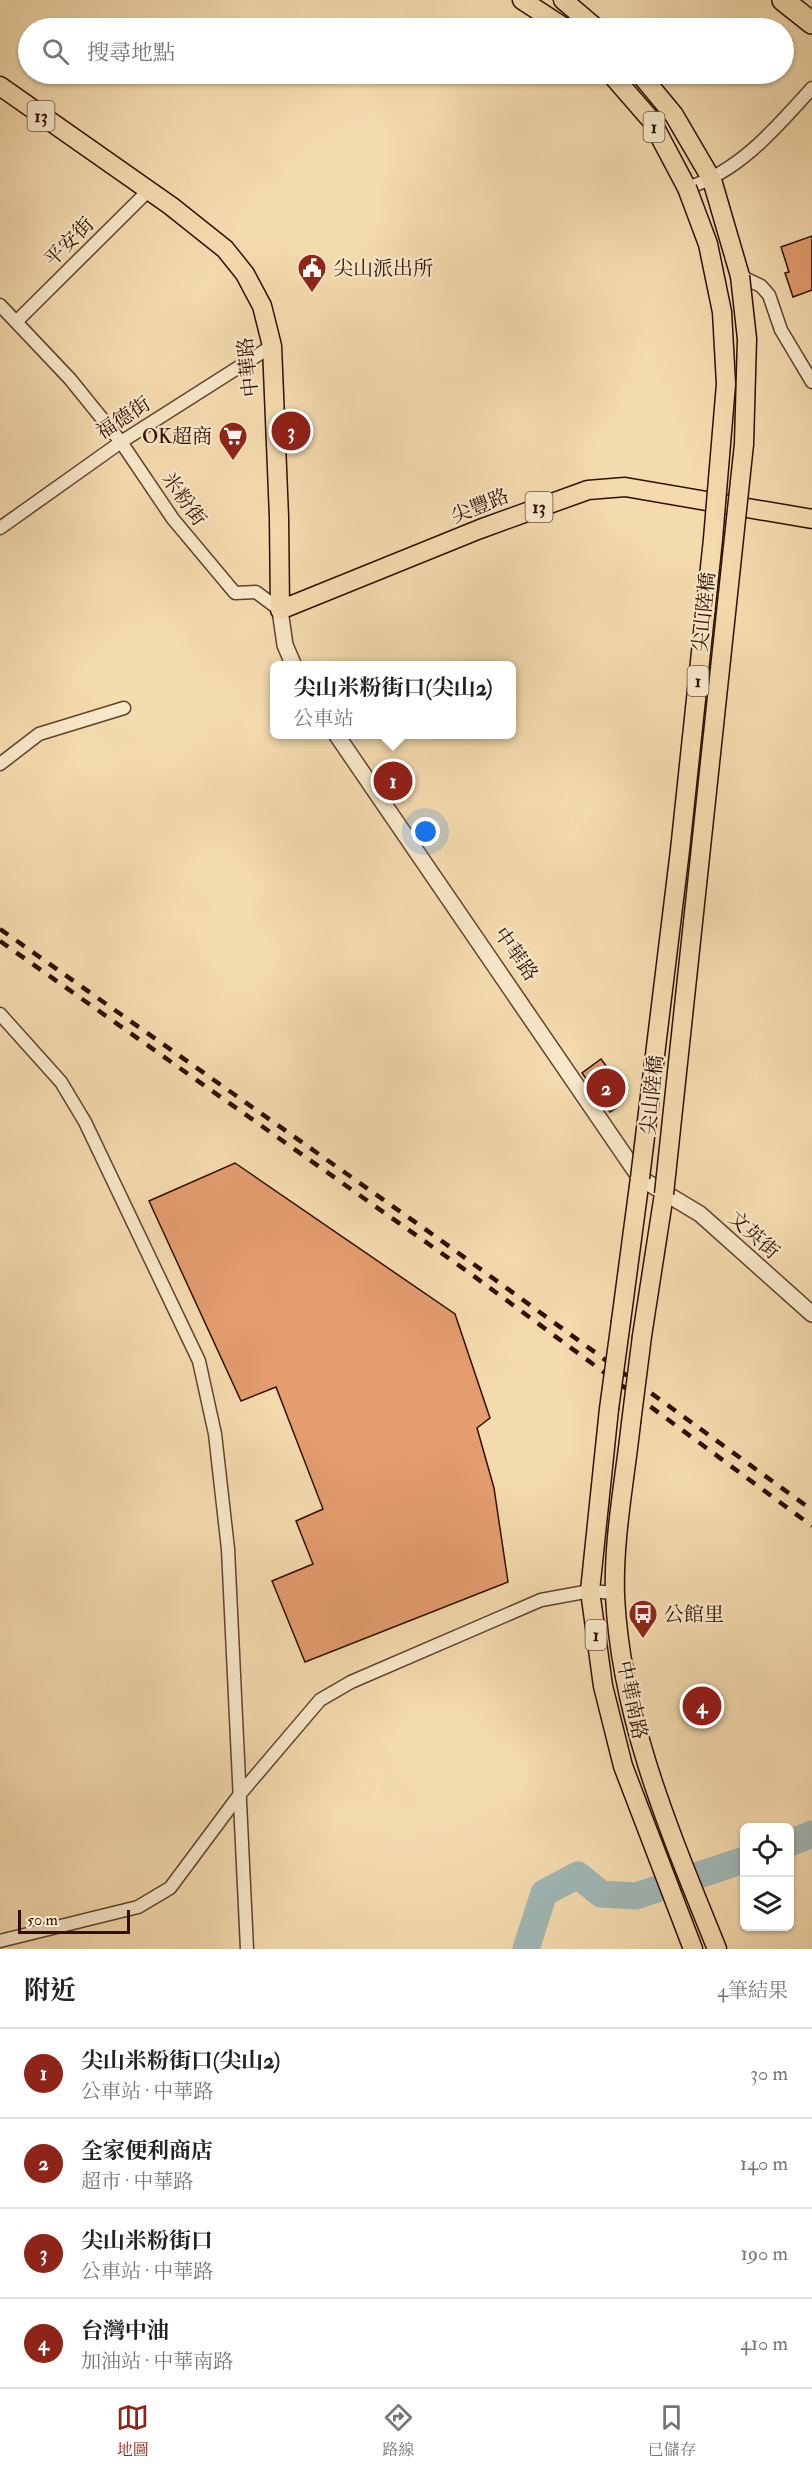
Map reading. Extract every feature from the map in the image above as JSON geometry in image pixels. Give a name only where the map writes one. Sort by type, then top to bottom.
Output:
[{"type":"highway","points":[[783,0],[812,23]]},
{"type":"main road","points":[[522,0],[550,18]]},
{"type":"main road","points":[[563,0],[584,18]]},
{"type":"main road","name":"1","points":[[620,84],[651,120],[687,188]]},
{"type":"main road","name":"1","points":[[648,84],[674,115],[712,180]]},
{"type":"main road","name":"中華路","points":[[0,86],[225,249],[245,274],[262,306],[272,346],[279,517],[280,610]]},
{"type":"main road","name":"尖山陸橋","points":[[664,1194],[744,444],[747,339],[740,276],[712,180]]},
{"type":"main road","name":"尖山陸橋","points":[[640,1178],[693,724],[726,384],[722,312],[708,244],[687,188]]},
{"type":"main road","name":"尖豐路","points":[[280,610],[480,529],[588,490],[625,487],[812,519]]},
{"type":"main road","name":"中華南路","points":[[640,1178],[609,1409],[590,1592],[603,1686],[623,1766],[693,1949]]},
{"type":"main road","name":"中華南路","points":[[664,1194],[642,1336],[618,1534],[615,1593],[618,1645],[633,1720],[676,1845],[717,1949]]},
{"type":"main road","points":[[613,1725],[633,1720]]},
{"type":"main road","points":[[641,1814],[661,1804]]},
{"type":"street","points":[[687,188],[712,180],[760,145],[812,88]]},
{"type":"street","name":"平安街","points":[[17,321],[148,191]]},
{"type":"street","points":[[740,276],[761,285],[769,295],[781,330],[812,382]]},
{"type":"street","name":"米粉街","points":[[0,305],[17,321],[121,442],[173,519],[235,593],[256,592],[280,610]]},
{"type":"street","name":"福德街","points":[[0,528],[121,442],[272,346]]},
{"type":"street","name":"中華路","points":[[280,610],[285,645],[292,661]]},
{"type":"street","points":[[0,764],[39,734],[124,708]]},
{"type":"street","name":"中華路","points":[[339,739],[640,1178],[664,1194]]},
{"type":"street","points":[[0,1014],[61,1082],[85,1122],[199,1361],[215,1434],[228,1549],[247,1949]]},
{"type":"street","name":"文英街","points":[[664,1194],[700,1214],[812,1314]]},
{"type":"street","points":[[0,1941],[138,1907],[170,1888],[240,1794],[320,1700],[343,1686],[541,1600],[590,1592],[615,1593]]},
{"type":"building","points":[[812,236],[812,290],[793,297],[785,273],[789,272],[781,247]]},
{"type":"building","points":[[601,1059],[613,1075],[621,1094],[616,1108],[610,1112],[582,1073]]},
{"type":"building","points":[[235,1163],[455,1314],[490,1418],[477,1428],[494,1488],[508,1582],[305,1662],[272,1581],[313,1564],[296,1521],[323,1509],[276,1387],[241,1401],[149,1201]]},
{"type":"waterway","points":[[794,1841],[812,1834]]},
{"type":"waterway","points":[[526,1949],[544,1893],[578,1875],[601,1894],[636,1896],[740,1861]]},
{"type":"railway","points":[[0,929],[439,1239],[812,1510]]},
{"type":"railway","points":[[0,941],[471,1274],[812,1526]]},
{"type":"place","name":"尖山派出所","points":[[312,294]]},
{"type":"place","name":"尖山米粉街口","points":[[291,431]]},
{"type":"place","name":"OK超商","points":[[233,462]]},
{"type":"place","name":"尖山米粉街口(尖山2)","points":[[393,781]]},
{"type":"place","name":"全家便利商店","points":[[606,1088]]},
{"type":"place","name":"公館里","points":[[643,1640]]},
{"type":"place","name":"台灣中油","points":[[702,1706]]}]
